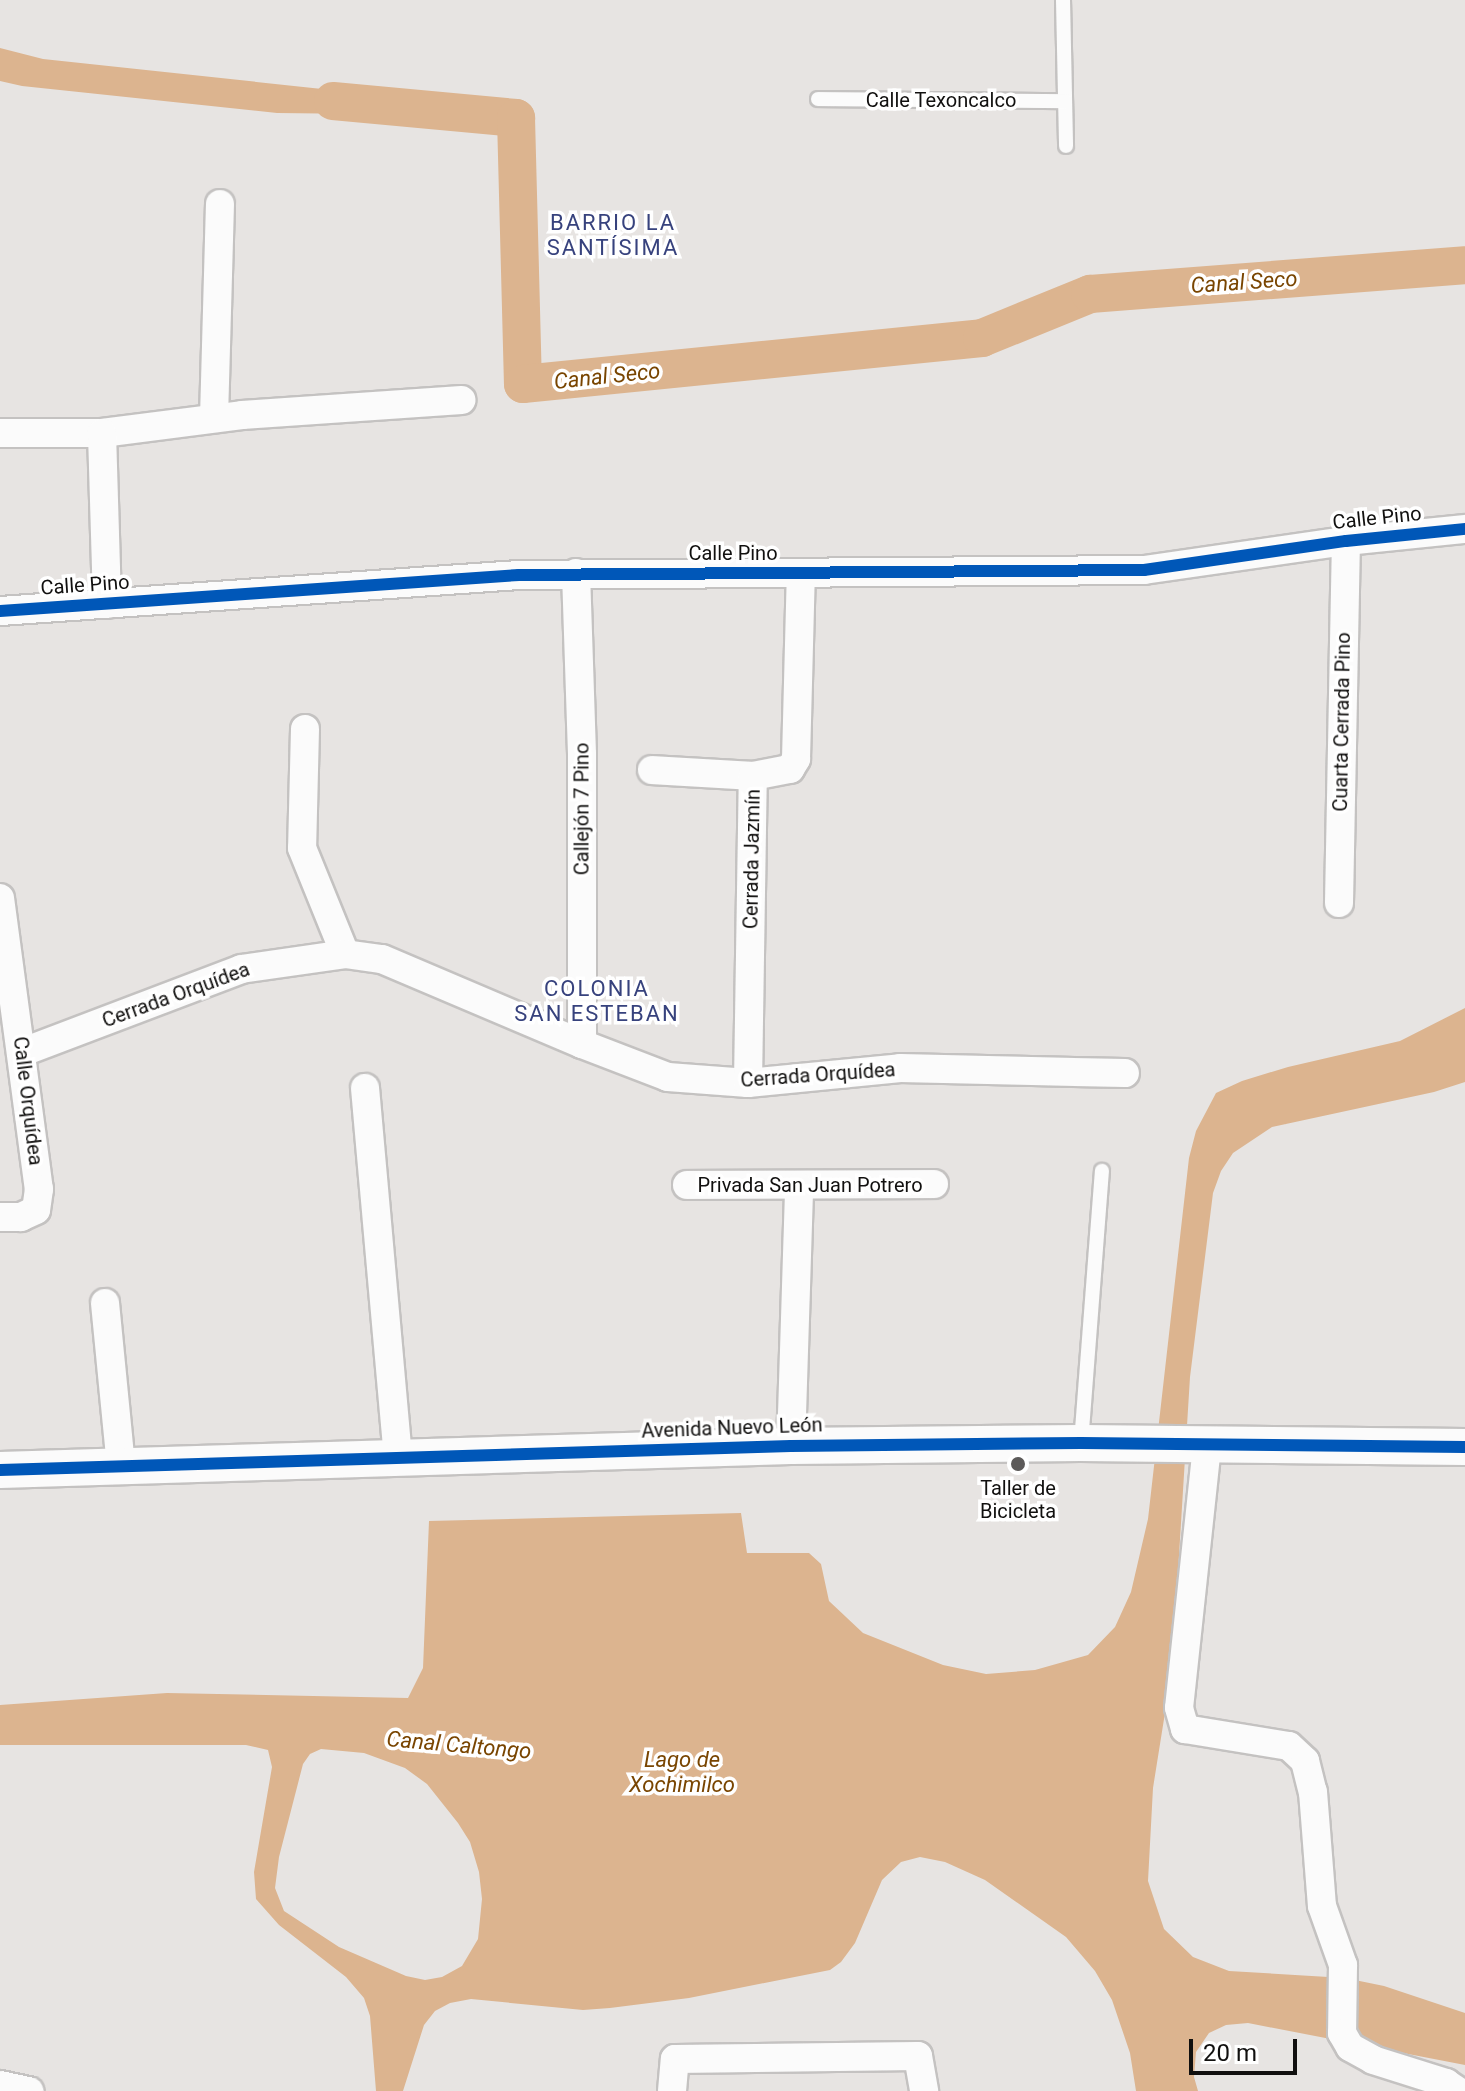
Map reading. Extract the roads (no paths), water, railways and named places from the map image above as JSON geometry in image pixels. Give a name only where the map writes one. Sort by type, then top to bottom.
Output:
[{"type":"street","points":[[214,418],[220,204]]},
{"type":"street","points":[[0,433],[102,433],[214,418],[461,400]]},
{"type":"street","points":[[102,433],[107,604]]},
{"type":"street","name":"Calle Pino","points":[[0,611],[576,573],[1144,570],[1346,541],[1465,529]]},
{"type":"street","name":"Cuarta Cerrada Pino","points":[[1339,903],[1346,541]]},
{"type":"street","name":"Callejón 7 Pino","points":[[576,573],[582,755],[582,1044]]},
{"type":"street","name":"Cerrada Jazmín","points":[[748,1083],[753,776],[790,769],[796,759],[801,573]]},
{"type":"street","points":[[305,729],[302,848],[345,954]]},
{"type":"street","points":[[652,770],[753,776]]},
{"type":"street","name":"Calle Orquídea","points":[[0,898],[39,1189],[36,1210],[21,1217],[0,1217]]},
{"type":"street","name":"Cerrada Orquídea","points":[[23,1052],[241,969],[345,954],[382,959],[668,1077],[748,1083],[900,1068],[1125,1073]]},
{"type":"street","points":[[365,1088],[398,1459]]},
{"type":"street","name":"Privada San Juan Potrero","points":[[687,1185],[799,1187],[934,1184]]},
{"type":"street","points":[[791,1446],[799,1187]]},
{"type":"street","points":[[105,1303],[121,1467]]},
{"type":"street","name":"Avenida Nuevo León","points":[[0,1470],[791,1446],[1081,1443],[1465,1447]]},
{"type":"street","points":[[1204,1446],[1179,1708],[1185,1729],[1289,1746],[1305,1761],[1313,1792],[1322,1906],[1343,1965],[1342,2033],[1350,2047],[1373,2060],[1446,2083],[1458,2091]]},
{"type":"street","points":[[672,2091],[675,2059],[918,2056],[924,2091]]},
{"type":"street","points":[[0,2085],[29,2091]]},
{"type":"lane","points":[[1063,0],[1066,146]]},
{"type":"lane","name":"Calle Texoncalco","points":[[818,99],[1065,101]]},
{"type":"lane","points":[[1081,1443],[1102,1171]]},
{"type":"water","points":[[0,48],[43,59],[369,94],[382,98],[385,106],[363,114],[277,113],[22,86],[0,81]]},
{"type":"water","name":"Lago de Xochimilco","points":[[1465,1008],[1465,1082],[1434,1092],[1272,1127],[1233,1153],[1221,1171],[1213,1193],[1190,1377],[1172,1669],[1153,1788],[1148,1881],[1164,1929],[1193,1957],[1229,1971],[1345,1978],[1384,1986],[1465,2013],[1465,2065],[1248,2023],[1226,2025],[1209,2033],[1196,2052],[1194,2077],[1198,2091],[1136,2091],[1130,2053],[1112,2000],[1095,1971],[1066,1937],[985,1880],[945,1862],[920,1857],[901,1862],[882,1880],[855,1943],[841,1962],[830,1970],[689,1998],[610,2008],[583,2010],[471,1999],[450,2003],[435,2011],[424,2025],[403,2091],[376,2091],[370,2016],[364,1998],[346,1977],[279,1925],[256,1899],[254,1872],[272,1767],[268,1750],[246,1745],[0,1745],[0,1705],[167,1693],[408,1698],[423,1668],[429,1521],[741,1513],[747,1553],[809,1553],[821,1564],[829,1601],[863,1633],[943,1665],[986,1674],[1035,1670],[1088,1655],[1115,1627],[1131,1592],[1148,1519],[1189,1158],[1196,1131],[1216,1093],[1242,1081],[1400,1041]],"holes":[[[321,1749],[364,1753],[405,1768],[427,1784],[470,1842],[479,1872],[482,1899],[478,1939],[462,1966],[442,1977],[425,1980],[406,1976],[339,1947],[284,1911],[275,1888],[279,1857],[303,1764],[310,1754]]]},
{"type":"waterway","name":"Canal Seco","points":[[333,101],[516,118],[523,384],[982,338],[1090,294],[1465,265]]},
{"type":"place","name":"Taller de Bicicleta","points":[[1018,1464]]},
{"type":"district","name":"BARRIO LA SANTÍSIMA","points":[[613,234]]},
{"type":"district","name":"COLONIA SAN ESTEBAN","points":[[597,1000]]},
{"type":"water label","name":"Canal Caltongo","points":[[459,1745]]}]
